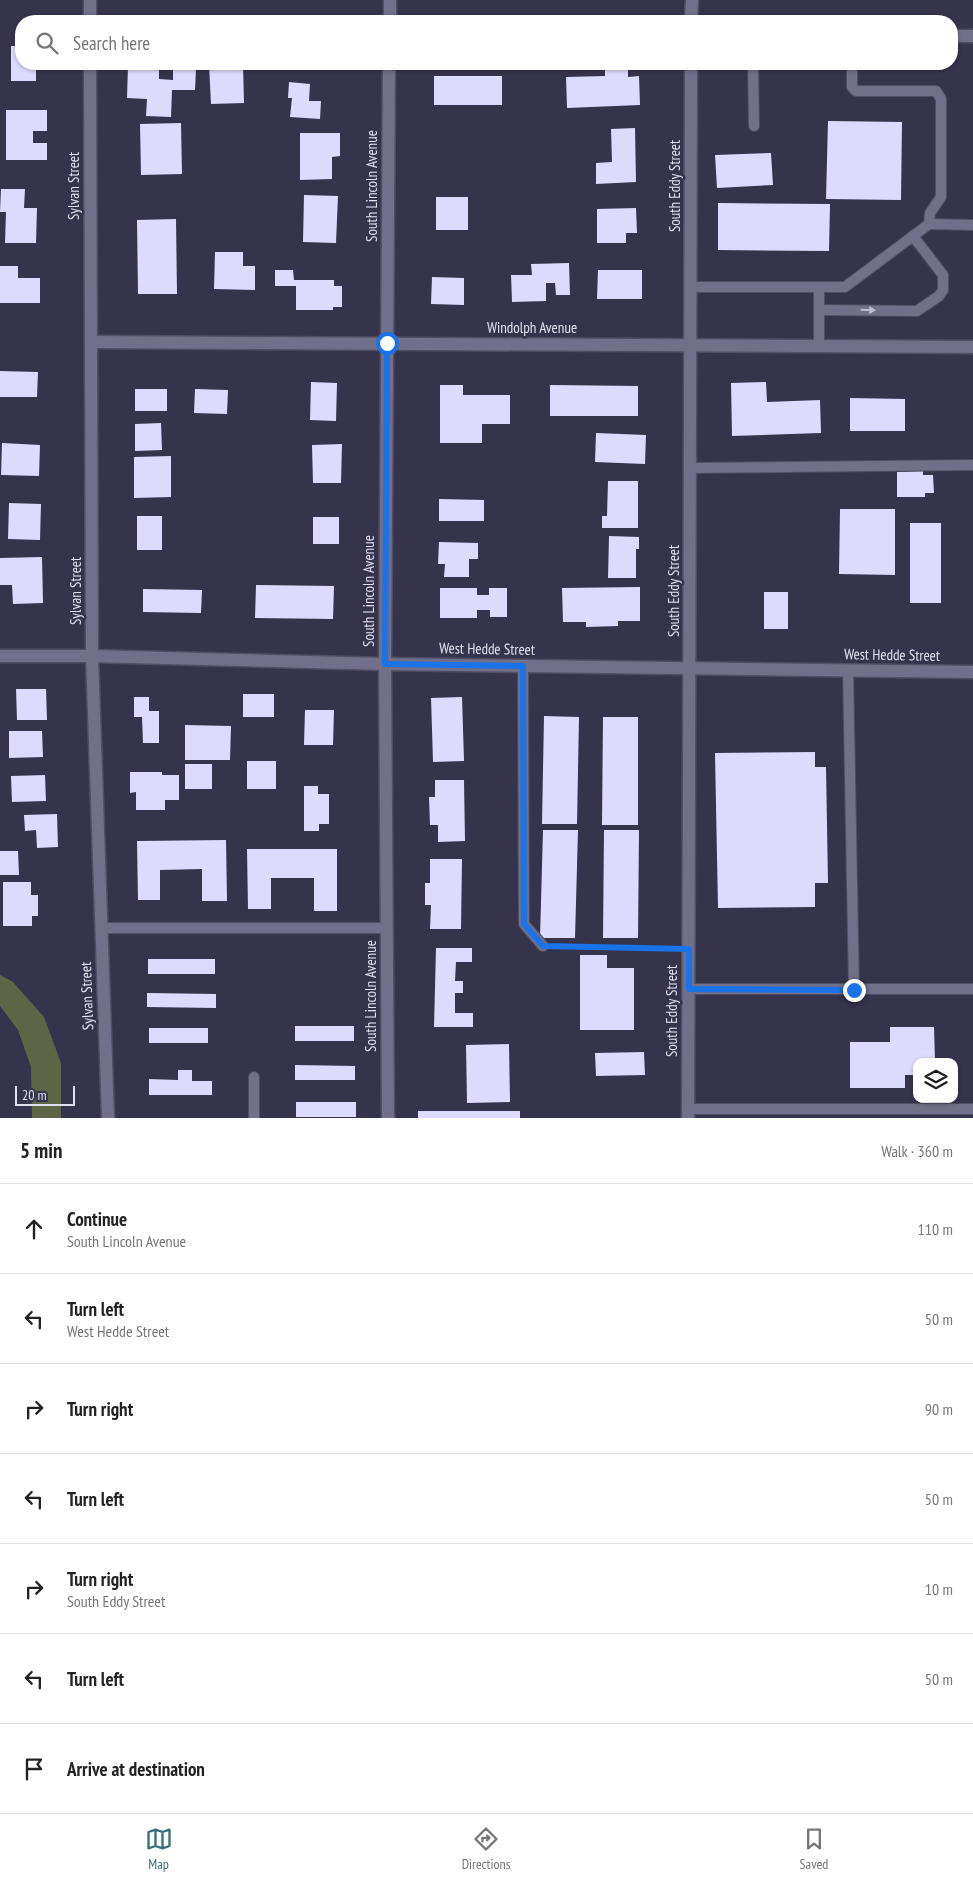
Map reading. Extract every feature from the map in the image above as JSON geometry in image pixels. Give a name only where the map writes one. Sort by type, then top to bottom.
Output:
[{"type":"street","points":[[90,0],[90,15]]},
{"type":"street","points":[[390,0],[390,15]]},
{"type":"street","points":[[692,0],[692,15]]},
{"type":"street","points":[[958,36],[973,36]]},
{"type":"street","name":"Sylvan Street","points":[[90,70],[92,656],[108,1118]]},
{"type":"street","name":"South Lincoln Avenue","points":[[388,1118],[385,664],[389,70]]},
{"type":"street","name":"South Eddy Street","points":[[688,1113],[691,70]]},
{"type":"street","name":"Windolph Avenue","points":[[91,342],[973,347]]},
{"type":"street","name":"West Hedde Street","points":[[0,656],[92,656],[385,664],[973,672]]},
{"type":"lane","points":[[753,70],[754,126]]},
{"type":"lane","points":[[852,70],[852,88],[856,91],[936,91],[941,99],[941,197],[930,213],[929,224]]},
{"type":"lane","points":[[691,287],[845,287],[929,224],[973,225]]},
{"type":"lane","points":[[819,310],[917,311],[939,296],[943,290],[943,275],[913,236]]},
{"type":"lane","points":[[819,287],[819,346]]},
{"type":"lane","points":[[690,468],[973,465]]},
{"type":"lane","points":[[523,666],[524,924],[543,946]]},
{"type":"lane","points":[[848,670],[854,990]]},
{"type":"lane","points":[[101,928],[387,928]]},
{"type":"lane","points":[[689,989],[973,989]]},
{"type":"lane","points":[[254,1077],[254,1118]]},
{"type":"lane","points":[[688,1113],[973,1109]]},
{"type":"path","points":[[543,946],[689,949]]},
{"type":"green space","points":[[0,975],[13,982],[44,1017],[61,1063],[61,1118],[32,1118],[31,1067],[18,1030],[0,1006]]},
{"type":"building","points":[[11,46],[15,46],[15,70],[36,70],[36,81],[11,81]]},
{"type":"building","points":[[128,70],[159,70],[159,79],[173,80],[173,70],[196,70],[195,90],[172,90],[171,117],[146,116],[147,99],[127,98]]},
{"type":"building","points":[[209,70],[243,70],[244,103],[211,104]]},
{"type":"building","points":[[605,70],[628,70],[628,77],[639,76],[640,105],[567,108],[566,77],[605,76]]},
{"type":"building","points":[[434,76],[502,76],[502,105],[434,105]]},
{"type":"building","points":[[289,82],[310,84],[309,101],[321,101],[320,119],[290,117],[292,98],[288,98]]},
{"type":"building","points":[[6,110],[47,110],[47,131],[33,131],[33,143],[47,143],[47,160],[6,160]]},
{"type":"building","points":[[828,121],[902,122],[901,200],[826,199]]},
{"type":"building","points":[[181,123],[182,174],[141,175],[140,124]]},
{"type":"building","points":[[635,128],[636,182],[596,184],[596,163],[612,162],[611,129]]},
{"type":"building","points":[[300,133],[340,133],[340,156],[332,157],[332,179],[300,180]]},
{"type":"building","points":[[771,153],[773,185],[717,188],[715,155]]},
{"type":"building","points":[[1,189],[25,189],[24,208],[37,208],[36,243],[5,243],[6,212],[0,212]]},
{"type":"building","points":[[304,195],[338,196],[336,243],[303,242]]},
{"type":"building","points":[[436,197],[468,197],[468,230],[436,230]]},
{"type":"building","points":[[718,203],[830,204],[829,251],[718,250]]},
{"type":"building","points":[[636,208],[637,233],[626,233],[626,243],[597,243],[597,209]]},
{"type":"building","points":[[176,219],[177,294],[138,294],[137,220]]},
{"type":"building","points":[[215,252],[243,252],[243,266],[255,266],[255,290],[214,289]]},
{"type":"building","points":[[569,263],[570,295],[556,295],[555,283],[546,283],[546,301],[512,302],[511,275],[532,275],[531,264]]},
{"type":"building","points":[[0,266],[18,266],[18,278],[40,278],[40,303],[0,303]]},
{"type":"building","points":[[275,270],[293,270],[294,280],[334,280],[334,286],[342,286],[342,307],[333,307],[333,310],[296,310],[296,286],[275,286]]},
{"type":"building","points":[[598,270],[642,270],[642,299],[597,299]]},
{"type":"building","points":[[432,277],[464,278],[464,305],[431,304]]},
{"type":"building","points":[[0,371],[38,372],[37,397],[0,397]]},
{"type":"building","points":[[311,382],[337,383],[336,421],[310,420]]},
{"type":"building","points":[[766,382],[767,402],[820,400],[821,433],[732,436],[731,383]]},
{"type":"building","points":[[440,385],[463,385],[463,395],[510,395],[510,424],[482,424],[482,443],[440,443]]},
{"type":"building","points":[[550,385],[638,386],[638,416],[550,416]]},
{"type":"building","points":[[135,389],[167,389],[167,411],[135,411]]},
{"type":"building","points":[[195,389],[228,390],[227,414],[194,413]]},
{"type":"building","points":[[850,398],[905,399],[905,431],[850,431]]},
{"type":"building","points":[[161,423],[162,450],[135,451],[135,424]]},
{"type":"building","points":[[596,433],[646,435],[645,464],[595,462]]},
{"type":"building","points":[[2,443],[40,445],[39,476],[1,475]]},
{"type":"building","points":[[342,444],[341,483],[313,483],[312,445]]},
{"type":"building","points":[[171,456],[171,497],[134,498],[134,457]]},
{"type":"building","points":[[923,471],[923,475],[933,475],[934,493],[925,493],[925,497],[897,497],[897,472]]},
{"type":"building","points":[[608,481],[638,481],[638,528],[602,528],[602,516],[607,516]]},
{"type":"building","points":[[439,499],[484,500],[484,521],[439,521]]},
{"type":"building","points":[[9,503],[41,504],[40,540],[8,539]]},
{"type":"building","points":[[840,509],[895,509],[895,575],[839,574]]},
{"type":"building","points":[[137,516],[162,516],[162,550],[137,550]]},
{"type":"building","points":[[313,517],[339,517],[339,544],[313,544]]},
{"type":"building","points":[[910,523],[941,523],[941,603],[910,603]]},
{"type":"building","points":[[609,536],[639,537],[639,549],[636,549],[636,578],[608,578]]},
{"type":"building","points":[[439,542],[478,543],[478,559],[469,559],[469,577],[444,577],[445,564],[438,564]]},
{"type":"building","points":[[42,557],[43,603],[13,604],[12,585],[0,585],[0,558]]},
{"type":"building","points":[[256,585],[334,586],[333,619],[255,618]]},
{"type":"building","points":[[640,587],[640,621],[618,621],[618,626],[586,627],[586,622],[563,622],[562,588]]},
{"type":"building","points":[[440,588],[477,588],[477,595],[489,595],[489,588],[507,588],[507,617],[490,617],[490,610],[477,610],[477,618],[440,618]]},
{"type":"building","points":[[143,589],[202,590],[201,613],[143,612]]},
{"type":"building","points":[[764,592],[788,592],[788,629],[764,629]]},
{"type":"building","points":[[16,689],[46,689],[47,720],[17,720]]},
{"type":"building","points":[[243,694],[274,694],[274,717],[243,717]]},
{"type":"building","points":[[134,697],[149,697],[149,711],[159,711],[159,743],[143,743],[142,717],[134,717]]},
{"type":"building","points":[[462,697],[464,761],[433,762],[431,698]]},
{"type":"building","points":[[305,710],[334,710],[333,745],[304,745]]},
{"type":"building","points":[[544,716],[579,717],[577,824],[542,824]]},
{"type":"building","points":[[603,717],[638,717],[638,825],[602,825]]},
{"type":"building","points":[[185,725],[231,726],[230,760],[185,760]]},
{"type":"building","points":[[9,731],[42,731],[43,757],[9,758]]},
{"type":"building","points":[[815,752],[815,767],[826,767],[828,883],[815,883],[815,907],[718,908],[715,753]]},
{"type":"building","points":[[247,761],[276,761],[276,789],[247,789]]},
{"type":"building","points":[[185,764],[212,764],[212,789],[185,789]]},
{"type":"building","points":[[130,772],[162,772],[162,775],[179,775],[179,800],[165,800],[165,810],[136,810],[136,792],[130,793]]},
{"type":"building","points":[[45,775],[46,801],[12,802],[11,776]]},
{"type":"building","points":[[435,780],[464,780],[465,841],[438,842],[438,825],[430,825],[429,797],[435,797]]},
{"type":"building","points":[[304,786],[318,786],[318,794],[329,794],[329,824],[319,824],[319,831],[304,831]]},
{"type":"building","points":[[57,814],[58,847],[37,848],[36,830],[25,831],[24,815]]},
{"type":"building","points":[[543,830],[578,830],[575,938],[540,938]]},
{"type":"building","points":[[604,830],[639,830],[638,938],[603,938]]},
{"type":"building","points":[[226,840],[227,901],[202,901],[202,869],[160,870],[160,900],[138,900],[137,841]]},
{"type":"building","points":[[247,849],[337,849],[337,911],[314,911],[314,878],[271,878],[271,909],[248,909]]},
{"type":"building","points":[[0,851],[18,851],[19,875],[0,875]]},
{"type":"building","points":[[430,859],[462,859],[461,929],[430,929],[431,905],[425,905],[425,883],[430,883]]},
{"type":"building","points":[[3,882],[31,882],[31,895],[38,895],[38,916],[32,916],[32,926],[3,926]]},
{"type":"building","points":[[436,948],[472,948],[472,962],[456,962],[455,981],[463,981],[463,993],[455,993],[455,1013],[473,1013],[473,1027],[434,1027]]},
{"type":"building","points":[[580,955],[607,955],[607,968],[634,968],[634,1030],[580,1030]]},
{"type":"building","points":[[148,959],[215,959],[215,974],[148,974]]},
{"type":"building","points":[[147,993],[216,994],[216,1008],[147,1007]]},
{"type":"building","points":[[295,1026],[354,1026],[354,1041],[295,1041]]},
{"type":"building","points":[[890,1027],[934,1027],[935,1058],[913,1058],[913,1075],[905,1075],[905,1088],[850,1088],[850,1042],[890,1042]]},
{"type":"building","points":[[149,1028],[208,1028],[208,1043],[149,1043]]},
{"type":"building","points":[[509,1044],[510,1102],[467,1103],[466,1045]]},
{"type":"building","points":[[644,1052],[645,1075],[596,1076],[595,1053]]},
{"type":"building","points":[[295,1065],[355,1066],[355,1080],[295,1080]]},
{"type":"building","points":[[178,1070],[192,1070],[192,1081],[212,1081],[212,1095],[149,1095],[149,1079],[178,1080]]},
{"type":"building","points":[[296,1102],[356,1102],[356,1117],[296,1117]]},
{"type":"building","points":[[418,1111],[520,1111],[520,1118],[418,1118]]},
{"type":"route","points":[[387,343],[385,664],[523,666],[524,924],[543,946],[689,949],[689,989],[854,990]]}]
